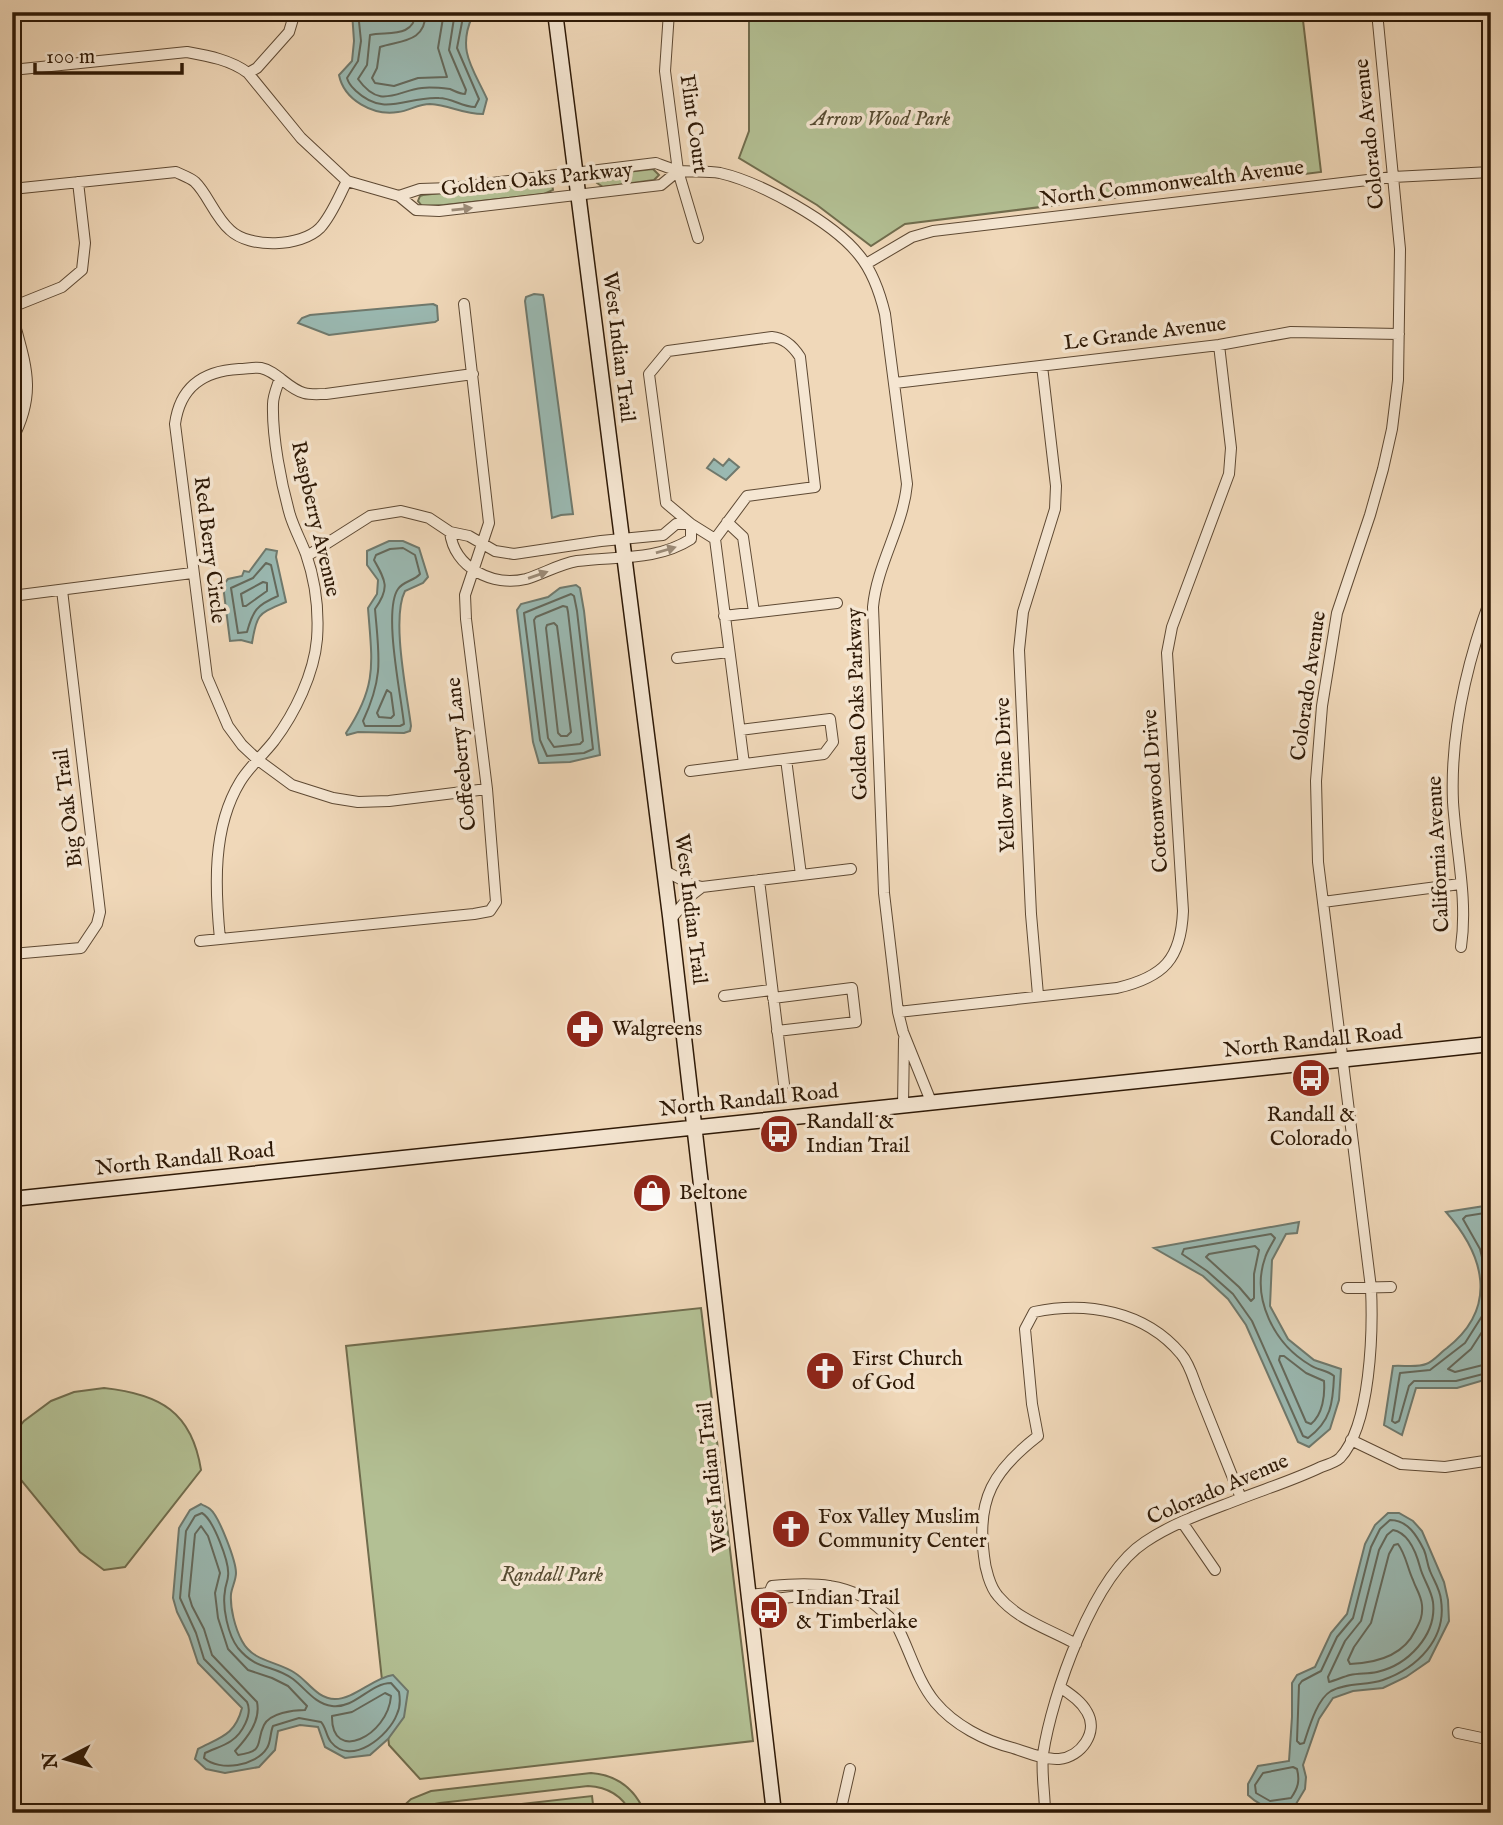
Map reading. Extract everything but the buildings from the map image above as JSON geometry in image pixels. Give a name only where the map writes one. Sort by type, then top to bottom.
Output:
[{"type":"main road","name":"West Indian Trail","points":[[555,12],[671,919],[747,1595],[775,1813]]},
{"type":"main road","name":"North Randall Road","points":[[12,1199],[1491,1044]]},
{"type":"street","points":[[248,73],[257,68],[289,32],[295,12]]},
{"type":"street","name":"Flint Court","points":[[669,12],[665,71],[678,171],[698,238]]},
{"type":"street","name":"Colorado Avenue","points":[[1045,1813],[1043,1756],[1060,1687],[1076,1644],[1102,1592],[1119,1567],[1143,1542],[1182,1522],[1301,1477],[1340,1459],[1351,1440],[1365,1404],[1373,1321],[1371,1288],[1322,902],[1316,781],[1322,706],[1337,613],[1370,515],[1392,429],[1398,380],[1400,248],[1377,12]]},
{"type":"street","name":"Golden Oaks Parkway","points":[[12,70],[187,52],[216,57],[240,66],[248,73],[301,138],[347,181],[399,196],[416,210],[439,211],[661,185],[678,171]]},
{"type":"street","name":"Golden Oaks Parkway","points":[[399,196],[420,189],[451,188],[656,163],[678,171],[716,172],[757,186],[837,233],[866,264],[880,296],[906,467],[906,497],[878,577],[873,622],[884,893],[898,1012],[903,1032],[932,1104]]},
{"type":"street","points":[[12,189],[176,172],[195,182],[229,230],[240,238],[265,244],[297,240],[319,229],[347,181]]},
{"type":"street","name":"North Commonwealth Avenue","points":[[866,264],[912,237],[933,231],[1394,177],[1491,172]]},
{"type":"street","points":[[12,307],[62,287],[82,271],[85,243],[78,182]]},
{"type":"street","name":"Coffeeberry Lane","points":[[200,941],[490,911],[496,902],[487,789],[466,619],[465,595],[489,523],[488,495],[464,304]]},
{"type":"street","points":[[12,314],[27,370],[28,395],[22,419],[12,440]]},
{"type":"street","name":"Le Grande Avenue","points":[[895,383],[1219,345],[1291,332],[1399,334]]},
{"type":"street","points":[[715,539],[691,524],[666,503],[649,374],[667,351],[780,338],[792,345],[800,357],[816,486],[752,494],[743,500],[715,539],[744,764]]},
{"type":"street","name":"Cottonwood Drive","points":[[898,1012],[1117,988],[1153,976],[1165,967],[1175,954],[1182,933],[1183,911],[1167,653],[1172,627],[1229,474],[1231,448],[1219,345]]},
{"type":"street","name":"Yellow Pine Drive","points":[[1038,995],[1031,914],[1020,650],[1023,612],[1055,509],[1056,486],[1042,366]]},
{"type":"street","name":"Red Berry Circle","points":[[473,374],[326,394],[304,393],[260,368],[215,372],[189,388],[177,408],[174,424],[207,677],[212,694],[228,726],[242,745],[292,786],[315,794],[358,802],[389,801],[487,789]]},
{"type":"street","name":"Raspberry Avenue","points":[[220,939],[217,869],[219,845],[238,786],[276,739],[292,713],[314,659],[317,638],[317,605],[306,556],[290,515],[281,472],[272,401],[279,378]]},
{"type":"street","points":[[306,556],[370,516],[401,511],[417,514],[450,532],[469,536],[495,551],[523,554],[663,535],[676,524],[691,524]]},
{"type":"street","points":[[727,522],[743,537],[754,612]]},
{"type":"street","points":[[450,532],[452,546],[472,571],[509,581],[539,575],[573,562],[625,558],[679,547],[691,539],[691,524]]},
{"type":"street","points":[[12,596],[192,573]]},
{"type":"street","name":"Big Oak Trail","points":[[12,954],[81,947],[97,924],[100,912],[62,590]]},
{"type":"street","name":"California Avenue","points":[[1461,947],[1465,922],[1453,800],[1455,751],[1460,707],[1476,636],[1491,597]]},
{"type":"street","points":[[724,616],[837,603]]},
{"type":"street","points":[[677,658],[729,652]]},
{"type":"street","points":[[690,771],[824,754],[833,742],[830,719],[740,730]]},
{"type":"street","points":[[786,759],[801,875]]},
{"type":"street","points":[[665,871],[702,887],[851,869]]},
{"type":"street","points":[[759,880],[784,1084]]},
{"type":"street","points":[[1322,902],[1460,884]]},
{"type":"street","points":[[671,919],[689,897],[702,887]]},
{"type":"street","points":[[724,996],[852,989],[856,1022],[777,1031]]},
{"type":"street","name":"Golden Oaks Parkway","points":[[903,1032],[903,1106]]},
{"type":"street","points":[[1347,1288],[1391,1287]]},
{"type":"street","points":[[1076,1644],[1016,1614],[995,1594],[985,1565],[981,1531],[985,1500],[998,1473],[1015,1454],[1038,1436],[1024,1329],[1034,1312],[1054,1308],[1097,1309],[1137,1319],[1159,1333],[1183,1356],[1241,1498]]},
{"type":"street","points":[[1351,1440],[1401,1464],[1446,1467],[1491,1460]]},
{"type":"street","points":[[1182,1522],[1215,1570]]},
{"type":"street","points":[[747,1595],[769,1593],[772,1586],[805,1583],[831,1585],[869,1598],[896,1623],[912,1663],[936,1703],[964,1727],[994,1743],[1062,1759],[1075,1754],[1087,1742],[1091,1725],[1088,1713],[1077,1699],[1060,1687]]},
{"type":"street","points":[[1458,1733],[1491,1740]]},
{"type":"street","points":[[840,1813],[850,1769]]},
{"type":"green space","name":"Arrow Wood Park","points":[[749,12],[1302,12],[1321,172],[905,224],[871,246],[817,205],[739,158],[749,131]]},
{"type":"green space","points":[[653,169],[659,175],[654,180],[603,187],[597,183],[601,175]]},
{"type":"green space","points":[[547,181],[552,184],[553,190],[544,194],[444,205],[422,206],[418,201],[423,195]]},
{"type":"green space","name":"Randall Park","points":[[701,1308],[753,1741],[420,1779],[389,1745],[346,1346]]},
{"type":"green space","points":[[104,1388],[142,1395],[170,1410],[190,1434],[201,1470],[125,1567],[104,1570],[80,1552],[12,1469],[12,1436],[24,1421],[51,1401],[74,1392]]},
{"type":"green space","points":[[591,1773],[609,1777],[624,1785],[636,1797],[645,1813],[631,1813],[613,1793],[588,1786],[440,1803],[396,1813],[411,1799],[431,1791]]},
{"type":"green space","points":[[592,1796],[594,1813],[442,1813]]},
{"type":"water","points":[[352,12],[372,12],[381,19],[398,17],[403,12],[469,12],[472,17],[466,50],[487,99],[483,114],[430,104],[388,113],[370,109],[353,99],[339,75],[352,61]]},
{"type":"water","points":[[543,295],[544,299],[573,514],[552,518],[525,301],[526,297]]},
{"type":"water","points":[[433,304],[437,306],[438,320],[435,322],[329,335],[298,323],[310,315]]},
{"type":"water","points":[[714,459],[723,466],[729,459],[739,467],[726,480],[707,468]]},
{"type":"water","points":[[389,541],[403,541],[419,548],[428,577],[423,583],[405,591],[399,619],[410,731],[358,732],[347,735],[363,701],[370,673],[368,608],[377,594],[378,580],[367,565],[367,551]]},
{"type":"water","points":[[266,549],[277,551],[286,602],[261,615],[252,643],[230,641],[223,585],[228,579],[242,576],[244,571],[249,572]]},
{"type":"water","points":[[576,585],[580,588],[584,611],[600,755],[570,762],[539,763],[533,742],[517,610],[521,604],[548,597],[560,588]]},
{"type":"water","points":[[1491,1205],[1491,1378],[1457,1388],[1416,1388],[1402,1435],[1384,1425],[1393,1366],[1429,1363],[1463,1332],[1474,1316],[1480,1298],[1477,1263],[1470,1246],[1446,1212]]},
{"type":"water","points":[[1299,1222],[1297,1233],[1286,1234],[1272,1260],[1270,1306],[1288,1339],[1314,1360],[1341,1369],[1339,1400],[1330,1429],[1309,1447],[1298,1442],[1246,1325],[1228,1299],[1203,1276],[1154,1248]]},
{"type":"water","points":[[201,1504],[214,1513],[230,1549],[236,1573],[231,1594],[233,1618],[242,1641],[252,1653],[295,1673],[318,1693],[329,1698],[349,1696],[393,1675],[408,1691],[404,1717],[388,1739],[370,1755],[345,1758],[325,1747],[318,1727],[300,1725],[278,1731],[275,1750],[259,1767],[225,1773],[206,1769],[195,1759],[198,1749],[231,1730],[242,1708],[198,1663],[173,1598],[179,1528],[190,1510]]},
{"type":"water","points":[[1388,1513],[1399,1513],[1413,1521],[1422,1531],[1444,1582],[1449,1621],[1429,1661],[1406,1677],[1383,1688],[1353,1691],[1333,1698],[1319,1719],[1303,1765],[1305,1789],[1296,1804],[1276,1808],[1265,1806],[1248,1795],[1248,1784],[1258,1766],[1289,1761],[1292,1683],[1297,1675],[1315,1667],[1331,1633],[1347,1614],[1365,1544],[1375,1525]]},
{"type":"place","name":"Walgreens","points":[[585,1029]]},
{"type":"place","name":"Randall & Colorado","points":[[1311,1078]]},
{"type":"place","name":"Randall & Indian Trail","points":[[779,1134]]},
{"type":"place","name":"Beltone","points":[[652,1193]]},
{"type":"place","name":"First Church of God","points":[[825,1371]]},
{"type":"place","name":"Fox Valley Muslim Community Center","points":[[791,1529]]},
{"type":"place","name":"Indian Trail & Timberlake","points":[[769,1610]]}]
